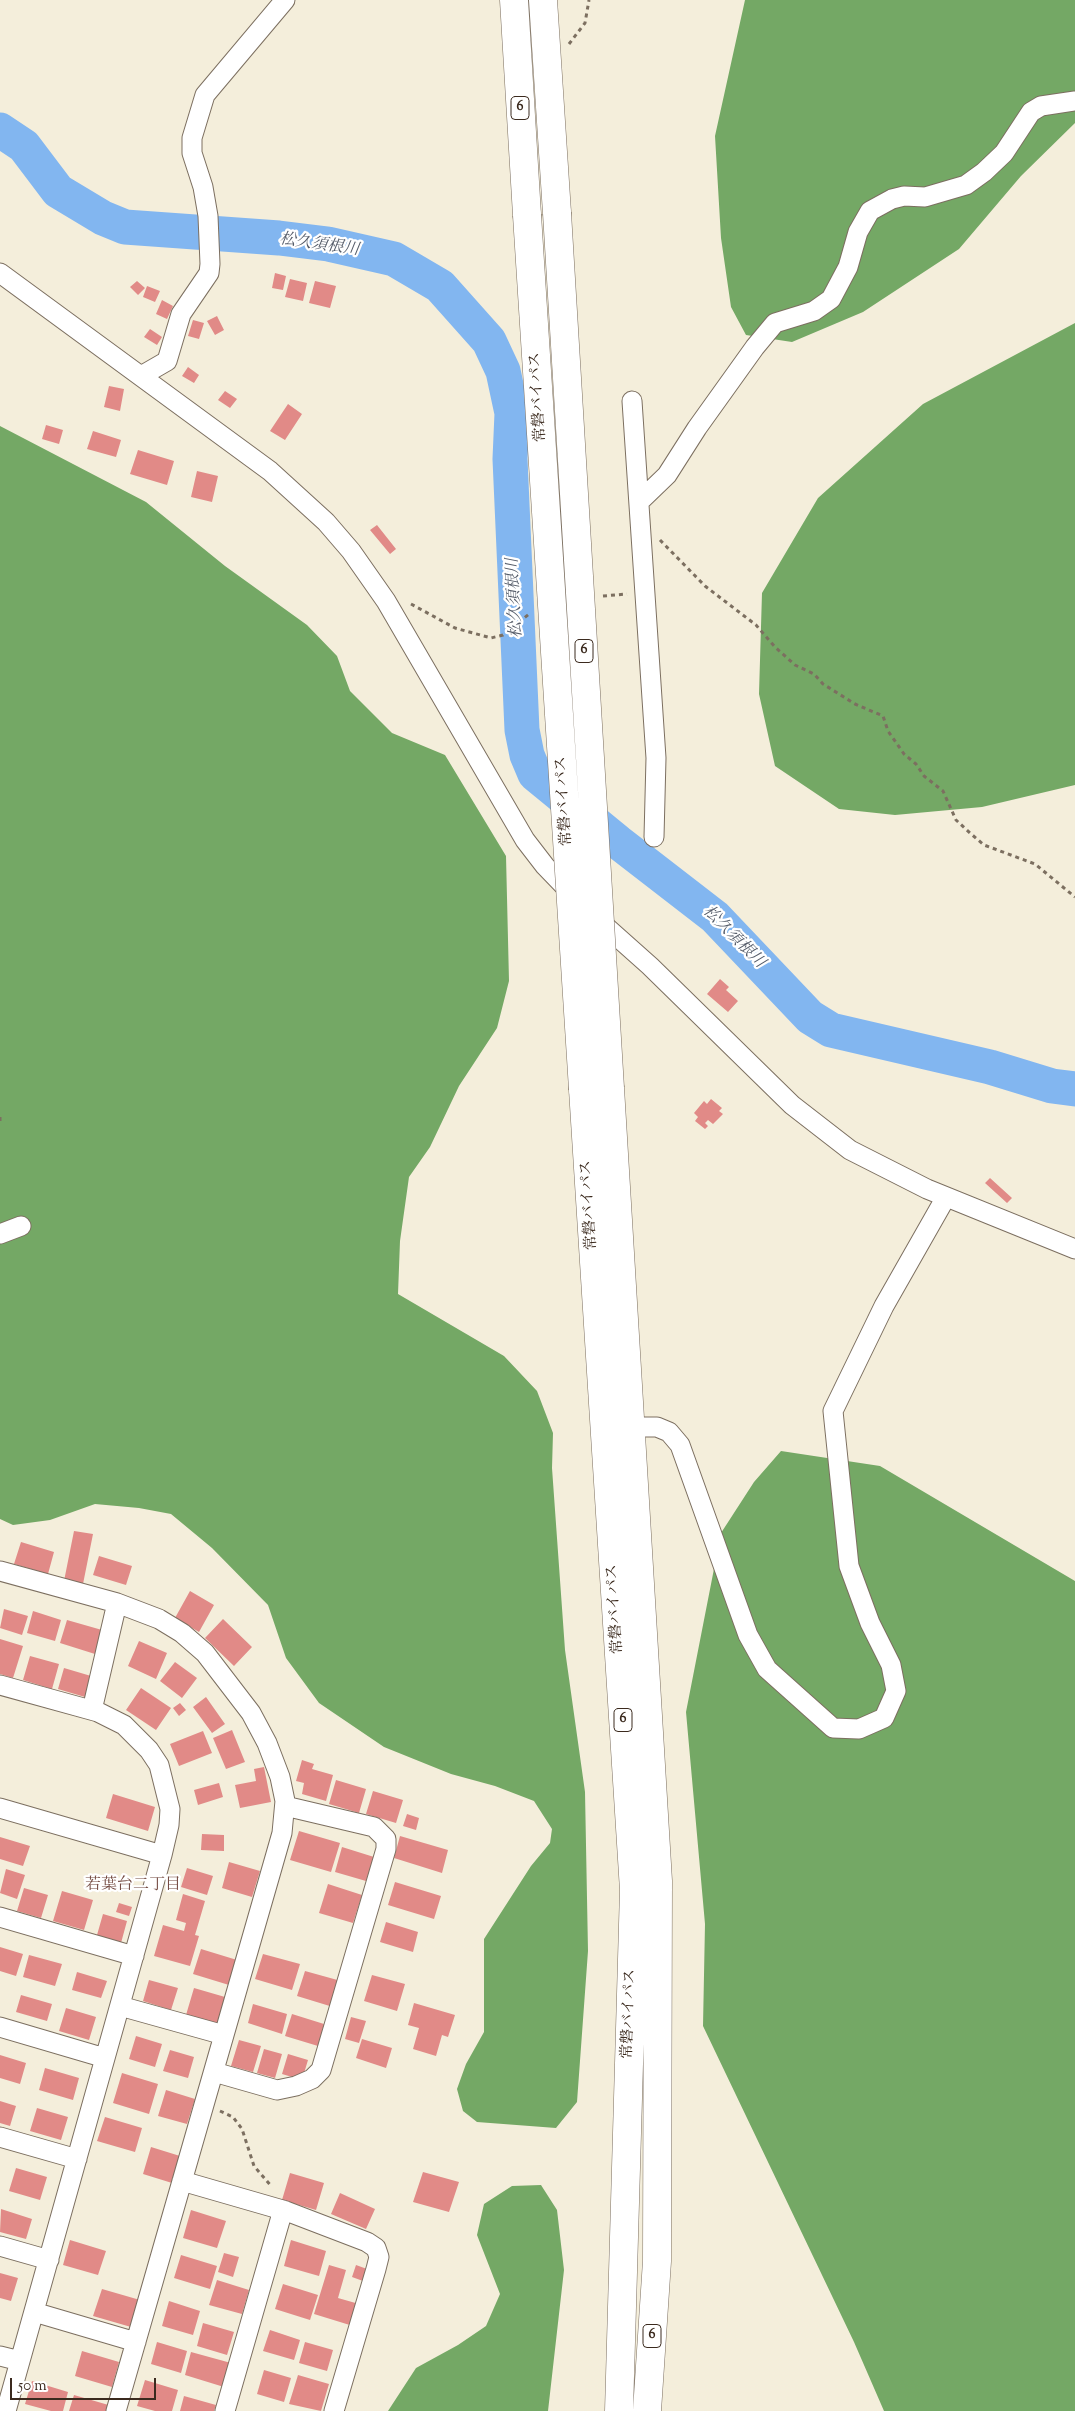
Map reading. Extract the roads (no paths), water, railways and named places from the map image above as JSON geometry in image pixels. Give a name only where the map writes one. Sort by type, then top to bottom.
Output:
[{"type":"highway","name":"常磐バイパス","points":[[514,0],[634,1890],[619,2350],[619,2411]]},
{"type":"highway","name":"常磐バイパス","points":[[543,0],[658,1881],[657,2262],[646,2411]]},
{"type":"highway","points":[[605,2411],[619,2350]]},
{"type":"street","points":[[141,376],[166,361],[180,314],[209,273],[208,216],[203,187],[192,153],[192,138],[206,95],[285,0]]},
{"type":"street","points":[[638,502],[667,475],[703,420],[755,347],[775,323],[814,311],[831,299],[848,267],[858,232],[870,211],[892,199],[904,196],[925,197],[966,185],[984,172],[1004,153],[1031,112],[1041,106],[1075,101]]},
{"type":"street","points":[[0,273],[270,471],[304,500],[351,551],[389,606],[525,840],[545,866],[792,1105],[850,1150],[946,1197],[1075,1249]]},
{"type":"street","points":[[632,401],[656,758],[654,837]]},
{"type":"street","points":[[630,1426],[657,1427],[669,1432],[680,1445],[748,1635],[767,1669],[833,1728],[859,1729],[884,1718],[896,1691],[891,1665],[870,1623],[850,1566],[833,1411],[884,1306],[946,1197]]},
{"type":"street","points":[[0,1234],[20,1226]]},
{"type":"street","points":[[0,1571],[117,1603],[159,1619],[182,1633],[205,1653],[217,1667],[250,1713],[267,1743],[280,1777],[285,1806],[276,1854],[116,2411]]},
{"type":"street","points":[[92,1710],[117,1603]]},
{"type":"street","points":[[0,1684],[92,1710],[124,1725],[150,1750],[159,1766],[170,1809],[169,1825],[162,1855],[6,2411]]},
{"type":"street","points":[[214,2072],[278,2090],[296,2086],[312,2079],[321,2070],[386,1849],[386,1839],[374,1827],[285,1806]]},
{"type":"street","points":[[0,1808],[162,1855]]},
{"type":"street","points":[[0,1917],[134,1956]]},
{"type":"street","points":[[120,2006],[224,2035]]},
{"type":"street","points":[[0,2027],[106,2058]]},
{"type":"street","points":[[0,2137],[77,2159]]},
{"type":"street","points":[[182,2181],[276,2208],[367,2242],[376,2248],[379,2257],[334,2411]]},
{"type":"street","points":[[225,2411],[276,2208]]},
{"type":"street","points":[[0,2246],[49,2260]]},
{"type":"street","points":[[34,2312],[136,2342]]},
{"type":"street","points":[[0,2356],[20,2361]]},
{"type":"waterway","name":"松久須根川","points":[[0,130],[24,146],[58,191],[103,218],[125,227],[279,238],[328,244],[394,259],[440,286],[489,341],[503,371],[512,413],[510,459],[522,730],[527,755],[535,774],[618,842],[715,917],[810,1017],[831,1030],[990,1067],[1052,1086],[1075,1089]]},
{"type":"district","name":"若葉台二丁目","points":[[133,1886]]}]
